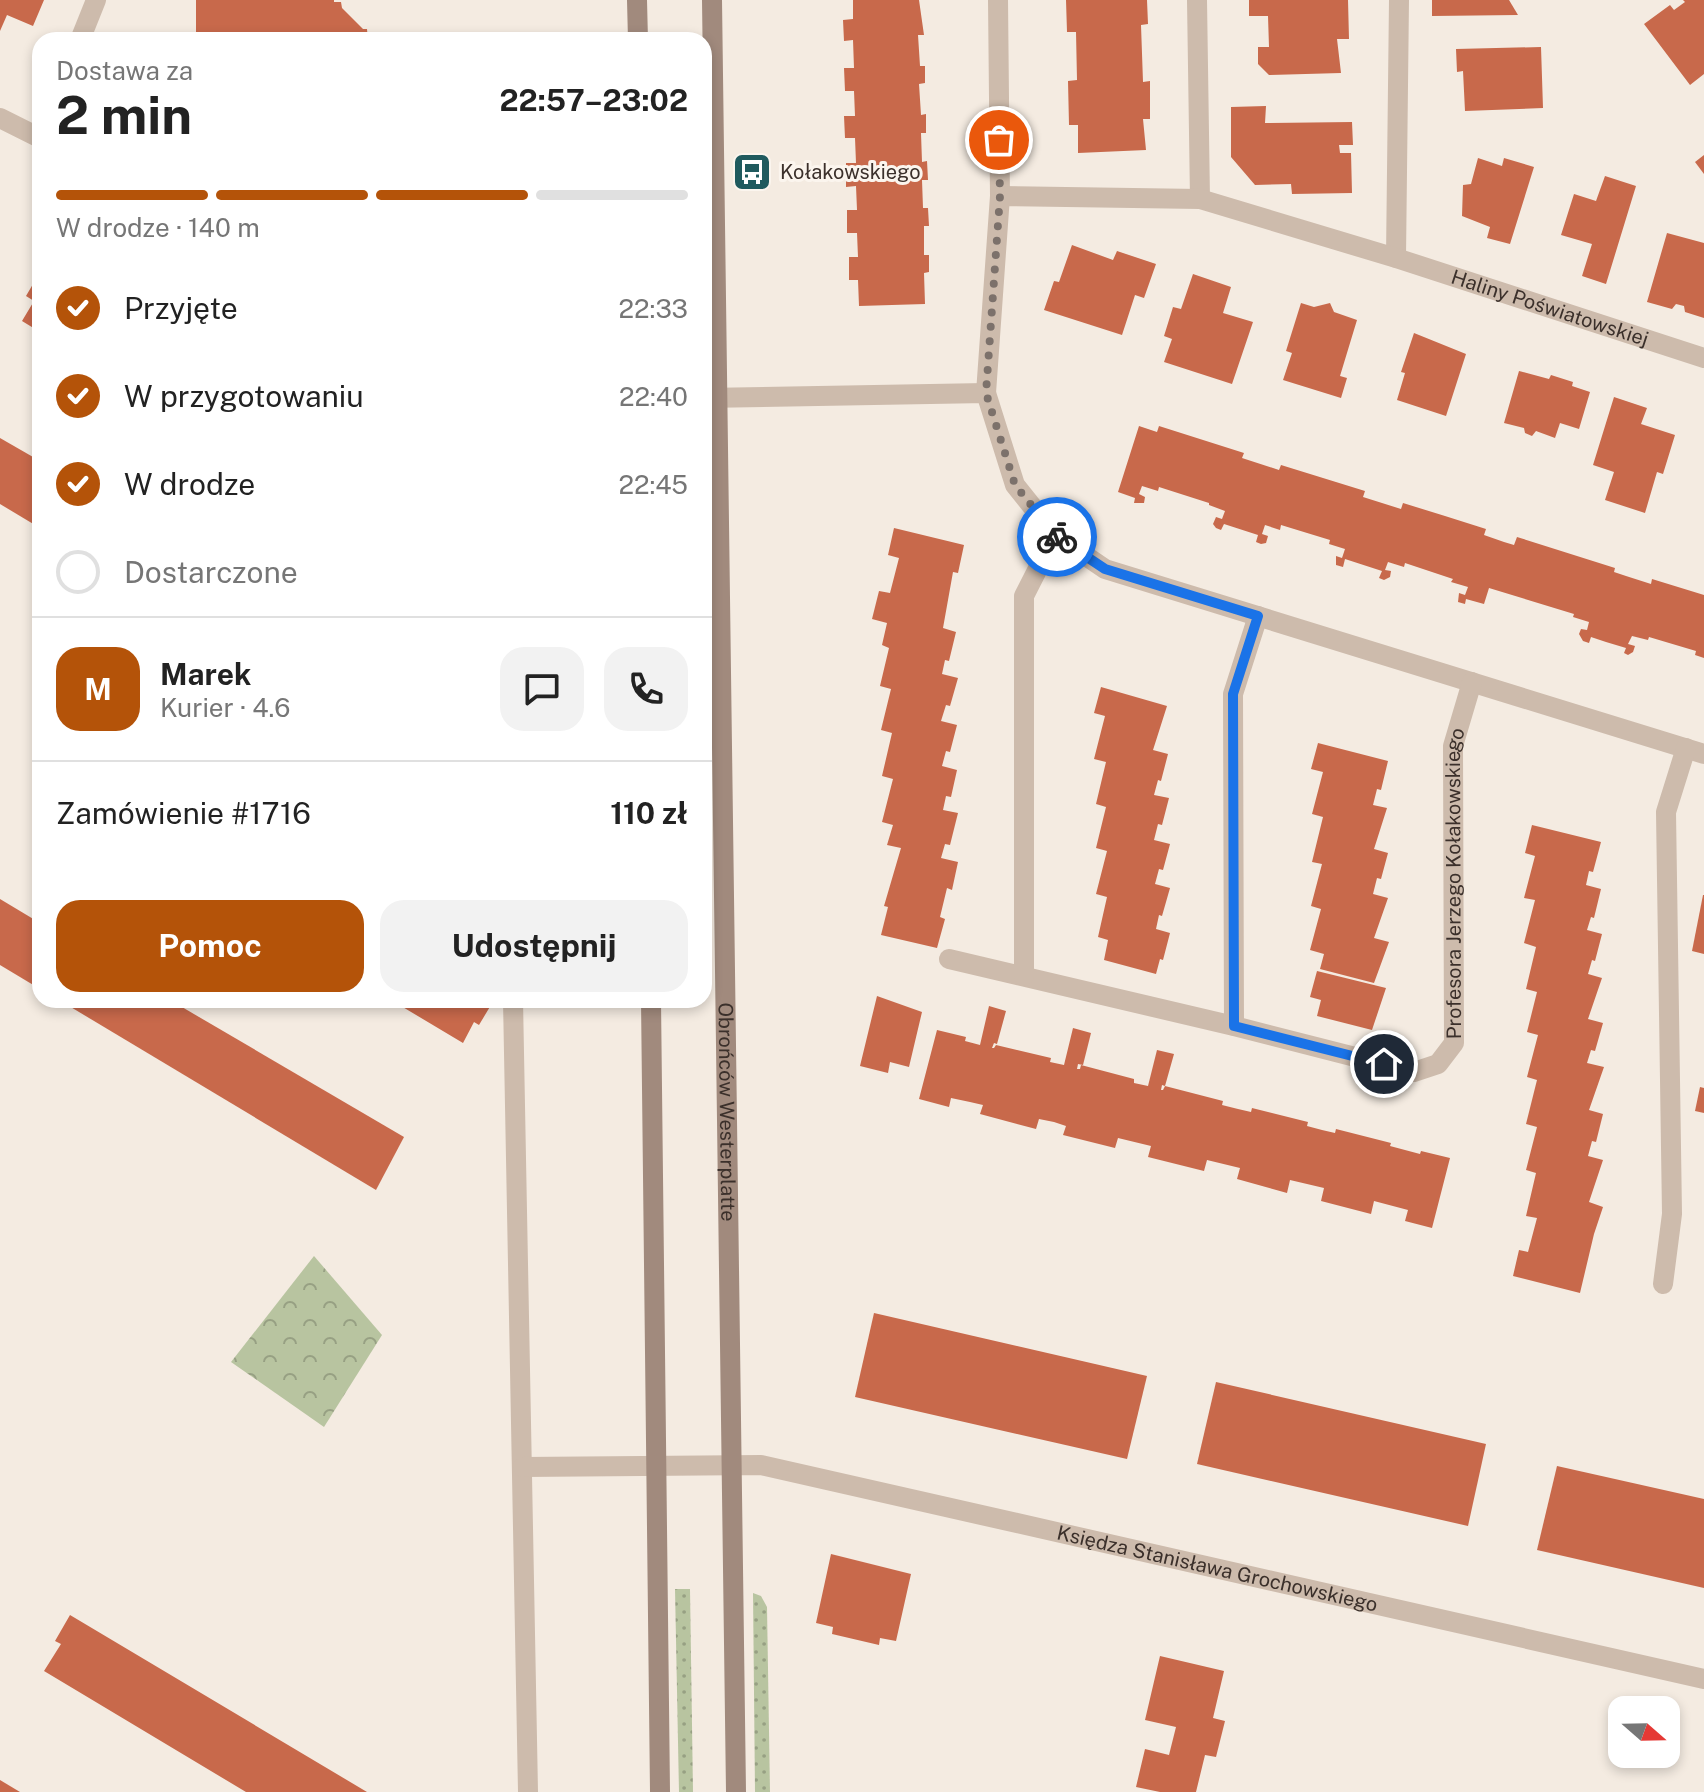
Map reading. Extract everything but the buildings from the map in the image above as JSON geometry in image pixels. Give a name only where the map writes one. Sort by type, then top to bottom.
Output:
[{"type":"main road","points":[[637,0],[638,32]]},
{"type":"main road","name":"Obrońców Westerplatte","points":[[712,0],[712,32]]},
{"type":"main road","name":"Obrońców Westerplatte","points":[[712,454],[736,1792]]},
{"type":"main road","points":[[651,1008],[660,1792]]},
{"type":"street","points":[[83,32],[96,0]]},
{"type":"street","points":[[998,0],[1000,196],[986,393],[1015,485],[1055,535],[1105,569],[1695,751],[1666,812],[1672,1214],[1663,1284]]},
{"type":"street","points":[[1197,0],[1200,199]]},
{"type":"street","points":[[1396,258],[1399,0]]},
{"type":"street","points":[[0,118],[32,134]]},
{"type":"street","name":"Haliny Poświatowskiej","points":[[1000,196],[1200,199],[1396,258],[1704,358]]},
{"type":"street","points":[[712,398],[986,393]]},
{"type":"street","points":[[1024,976],[1024,596],[1055,535]]},
{"type":"street","points":[[1234,1026],[1233,694],[1258,616]]},
{"type":"street","name":"Profesora Jerzego Kołakowskiego","points":[[949,959],[1414,1072],[1438,1064],[1454,1043],[1453,746],[1472,682]]},
{"type":"street","points":[[513,1008],[528,1792]]},
{"type":"street","name":"Księdza Stanisława Grochowskiego","points":[[523,1467],[761,1465],[1704,1679]]},
{"type":"green space","points":[[314,1256],[382,1335],[324,1427],[231,1362]]},
{"type":"green space","points":[[675,1589],[690,1589],[693,1792],[679,1792]]},
{"type":"green space","points":[[753,1593],[761,1596],[767,1607],[770,1792],[755,1792]]},
{"type":"way so far","points":[[999,140],[1000,196],[986,393],[1015,485],[1057,537]]},
{"type":"place","name":"Kołakowskiego","points":[[752,172]]},
{"type":"route","points":[[1057,537],[1105,569],[1258,616],[1233,694],[1234,1026],[1384,1064]]}]
